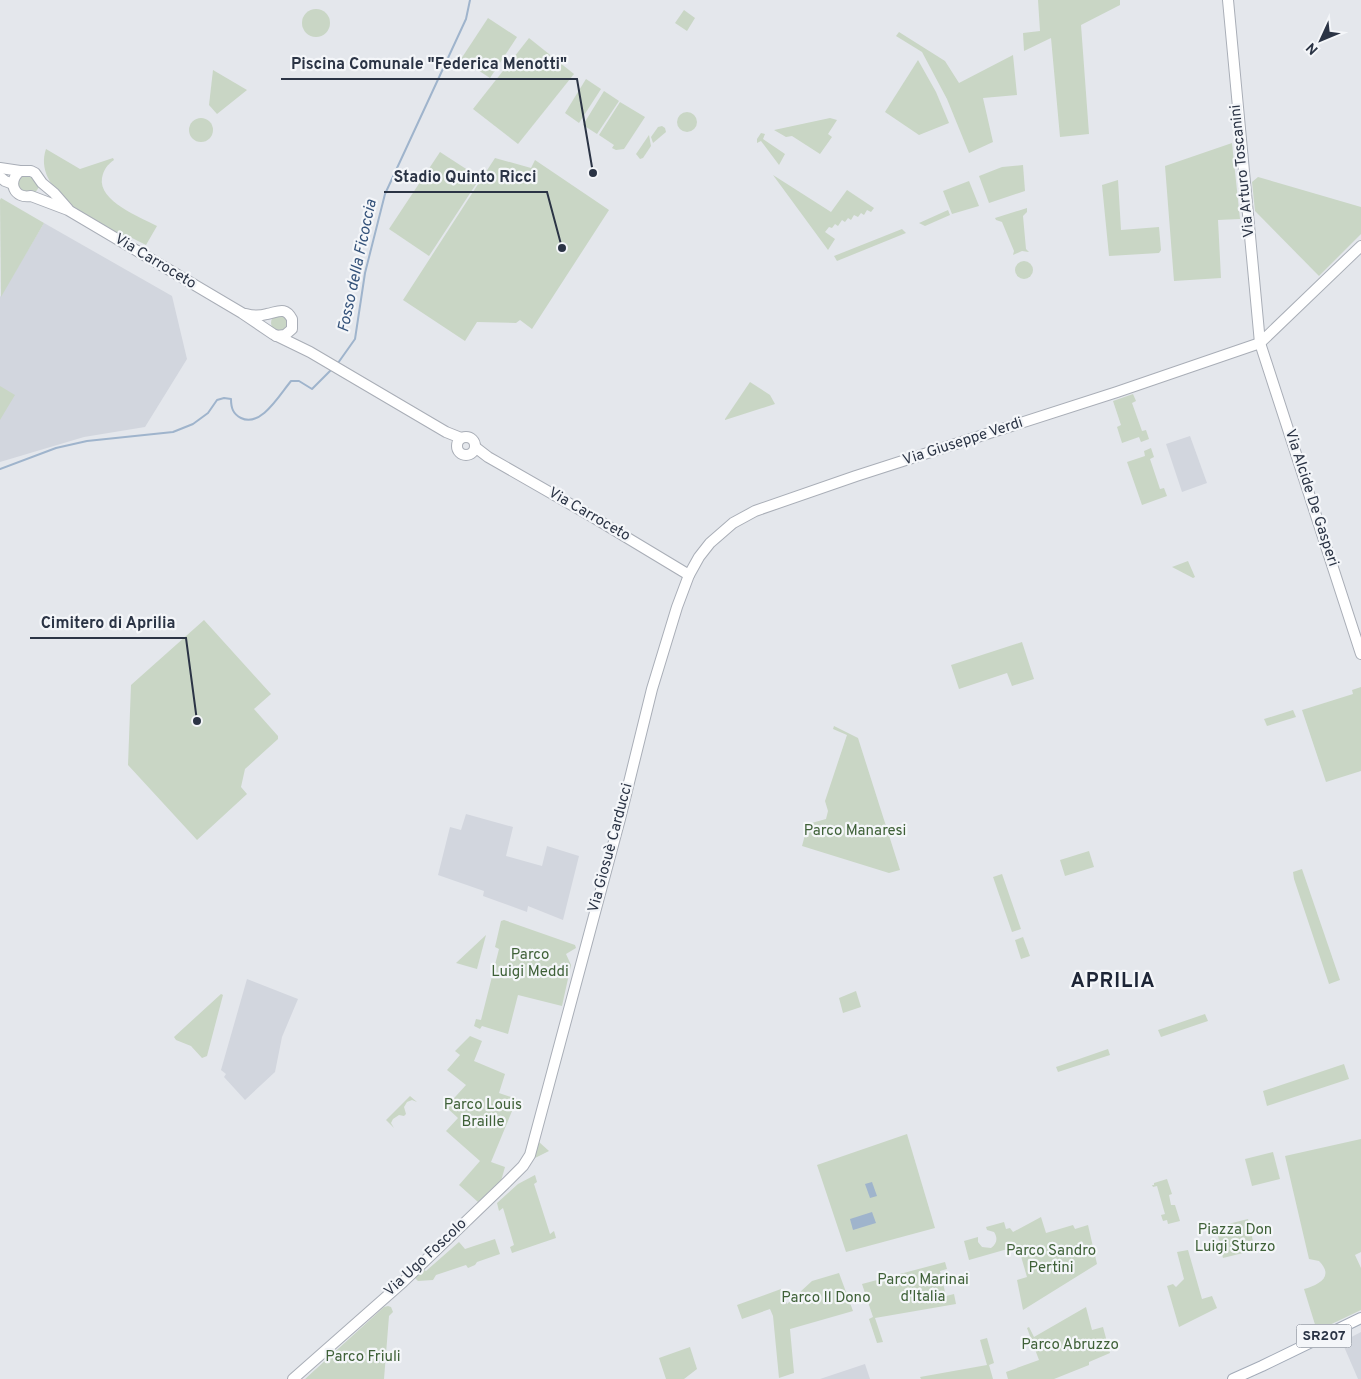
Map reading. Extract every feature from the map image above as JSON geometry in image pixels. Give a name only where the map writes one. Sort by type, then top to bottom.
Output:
[{"type":"street","name":"Via Arturo Toscanini","points":[[1228,0],[1260,343]]},
{"type":"street","points":[[0,168],[20,172],[31,171],[38,177],[38,189],[31,196]]},
{"type":"street","points":[[13,184],[14,177],[20,172]]},
{"type":"street","name":"Via Carroceto","points":[[0,177],[13,184],[19,194],[26,197],[31,196],[68,210],[242,313],[273,334],[310,352],[446,432],[459,443]]},
{"type":"street","name":"Via Carroceto","points":[[38,177],[68,210]]},
{"type":"street","points":[[1260,343],[1361,246]]},
{"type":"street","name":"Via Carroceto","points":[[242,313],[257,316],[271,314],[278,310],[287,312],[292,319],[292,329],[298,340],[310,352]]},
{"type":"street","points":[[271,314],[267,323],[273,334],[284,336],[292,329]]},
{"type":"street","name":"Via Giuseppe Verdi","points":[[689,575],[698,557],[710,543],[733,523],[755,511],[856,476],[1122,391],[1260,343]]},
{"type":"street","name":"Via Alcide De Gasperi","points":[[1260,343],[1361,654]]},
{"type":"street","points":[[466,437],[471,438],[474,442],[473,450],[464,454],[460,452],[459,443],[466,437]]},
{"type":"street","name":"Via Carroceto","points":[[473,450],[591,516],[689,575]]},
{"type":"street","name":"Via Giosuè Carducci","points":[[539,1124],[652,689],[676,607],[689,575]]},
{"type":"street","name":"Via Ugo Foscolo","points":[[293,1379],[403,1282],[523,1166],[531,1152],[539,1124]]},
{"type":"street","name":"SR207","points":[[1233,1379],[1361,1318]]},
{"type":"shaded area","points":[[44,223],[172,296],[187,359],[145,427],[84,437],[0,462],[0,297]]},
{"type":"shaded area","points":[[1190,436],[1207,483],[1182,492],[1166,444]]},
{"type":"shaded area","points":[[466,814],[513,827],[506,856],[542,866],[547,846],[579,856],[563,920],[528,906],[527,912],[483,896],[484,891],[438,875],[450,827],[461,830]]},
{"type":"shaded area","points":[[247,979],[298,999],[282,1037],[275,1072],[245,1100],[224,1077],[226,1074],[221,1070]]},
{"type":"shaded area","points":[[1361,1332],[1361,1379],[1358,1379],[1342,1342]]},
{"type":"shaded area","points":[[865,1364],[870,1379],[820,1379]]},
{"type":"green space","points":[[1038,0],[1120,0],[1120,5],[1081,25],[1089,134],[1060,137],[1051,38],[1024,51],[1023,33],[1040,31]]},
{"type":"green space","points":[[316,9],[326,13],[330,23],[326,33],[316,37],[306,33],[302,23],[306,13]]},
{"type":"green space","points":[[684,10],[695,18],[687,31],[675,23]]},
{"type":"green space","points":[[488,18],[517,37],[490,78],[461,59]]},
{"type":"green space","points":[[899,32],[945,61],[959,83],[1013,55],[1017,95],[983,98],[993,142],[969,153],[947,99],[922,52],[896,36]]},
{"type":"green space","points":[[529,38],[574,74],[518,144],[473,109]]},
{"type":"green space","points":[[918,60],[936,92],[949,123],[919,135],[885,112]]},
{"type":"green space","points":[[213,70],[247,90],[217,114],[209,105]]},
{"type":"green space","points":[[586,79],[601,89],[579,123],[565,113]]},
{"type":"green space","points":[[604,91],[619,101],[597,134],[583,125]]},
{"type":"green space","points":[[620,102],[645,117],[624,149],[616,150],[612,148],[614,145],[599,135]]},
{"type":"green space","points":[[687,112],[694,115],[697,122],[694,129],[687,132],[680,129],[677,122],[680,115]]},
{"type":"green space","points":[[201,118],[210,121],[213,130],[210,139],[201,142],[192,139],[189,130],[192,121]]},
{"type":"green space","points":[[830,118],[837,120],[828,134],[832,137],[820,154],[792,136],[786,137],[774,130]]},
{"type":"green space","points":[[662,126],[666,132],[653,143],[651,137],[658,127]]},
{"type":"green space","points":[[761,133],[765,134],[763,139],[785,154],[779,165],[761,141],[757,143]]},
{"type":"green space","points":[[649,135],[651,146],[643,158],[640,159],[636,154]]},
{"type":"green space","points":[[1232,143],[1240,219],[1218,220],[1221,278],[1174,281],[1165,166]]},
{"type":"green space","points":[[46,149],[80,169],[113,158],[114,160],[104,172],[102,178],[103,186],[113,201],[131,213],[157,226],[146,245],[126,235],[121,236],[68,202],[56,190],[48,178],[44,164]]},
{"type":"green space","points":[[440,152],[480,178],[429,256],[389,229]]},
{"type":"green space","points":[[495,158],[531,168],[535,160],[609,210],[532,329],[520,320],[516,323],[477,322],[465,341],[403,300]]},
{"type":"green space","points":[[1023,165],[1025,191],[989,203],[979,176],[1002,167]]},
{"type":"green space","points":[[28,170],[39,187],[35,193],[26,197],[13,180]]},
{"type":"green space","points":[[773,175],[831,212],[847,190],[874,208],[871,212],[867,210],[864,215],[861,213],[858,217],[854,215],[851,220],[848,218],[845,222],[842,220],[838,226],[835,224],[832,228],[829,227],[825,232],[835,239],[828,250]]},
{"type":"green space","points":[[1258,177],[1361,207],[1361,234],[1319,276],[1255,211],[1252,182]]},
{"type":"green space","points":[[1118,180],[1121,230],[1159,227],[1161,250],[1159,253],[1109,256],[1102,185]]},
{"type":"green space","points":[[969,181],[979,206],[952,214],[943,191]]},
{"type":"green space","points":[[1,198],[44,223],[1,297],[0,200]]},
{"type":"green space","points":[[1027,208],[1027,212],[1023,216],[1026,249],[1029,252],[1022,251],[1013,255],[1014,251],[1002,222],[995,218]]},
{"type":"green space","points":[[948,210],[950,215],[925,226],[919,223]]},
{"type":"green space","points":[[902,229],[906,233],[837,261],[834,256]]},
{"type":"green space","points":[[1024,261],[1030,264],[1033,270],[1030,276],[1024,279],[1018,276],[1015,270],[1018,264]]},
{"type":"green space","points":[[276,315],[282,315],[287,320],[285,329],[276,331],[271,326],[271,320]]},
{"type":"green space","points":[[750,382],[770,395],[775,404],[725,420],[725,419]]},
{"type":"green space","points":[[0,386],[15,395],[0,420]]},
{"type":"green space","points":[[1133,394],[1136,401],[1132,403],[1142,431],[1146,430],[1149,439],[1141,442],[1139,437],[1122,443],[1117,427],[1121,425],[1113,401]]},
{"type":"green space","points":[[1151,448],[1154,457],[1150,459],[1160,489],[1164,488],[1167,496],[1142,505],[1127,462],[1145,456],[1144,451]]},
{"type":"green space","points":[[1188,561],[1195,577],[1193,578],[1172,567]]},
{"type":"green space","points":[[204,620],[271,694],[254,709],[278,736],[278,739],[245,769],[241,787],[247,794],[197,840],[128,765],[131,685]]},
{"type":"green space","points":[[1022,642],[1034,679],[1012,686],[1007,673],[959,689],[951,665]]},
{"type":"green space","points":[[1361,687],[1361,771],[1326,782],[1302,710],[1353,694],[1352,690]]},
{"type":"green space","points":[[1293,710],[1296,717],[1267,726],[1264,719]]},
{"type":"green space","name":"Parco Manaresi","points":[[834,726],[858,738],[900,870],[889,873],[802,846],[808,824],[826,819],[828,811],[825,801],[847,735],[833,729]]},
{"type":"green space","points":[[1089,851],[1094,867],[1065,876],[1060,860]]},
{"type":"green space","points":[[1302,869],[1340,980],[1329,984],[1294,879],[1293,872]]},
{"type":"green space","points":[[1002,874],[1021,929],[1012,932],[993,877]]},
{"type":"green space","name":"Parco Luigi Meddi","points":[[504,920],[575,945],[576,948],[566,954],[571,965],[562,1006],[518,995],[508,1034],[482,1026],[480,1029],[474,1026],[476,1019],[481,1020],[499,949],[495,947],[501,921]]},
{"type":"green space","points":[[486,935],[477,969],[456,963]]},
{"type":"green space","points":[[1023,937],[1030,956],[1021,959],[1015,940]]},
{"type":"green space","points":[[856,991],[861,1007],[843,1013],[839,998]]},
{"type":"green space","points":[[221,994],[223,995],[207,1056],[202,1058],[191,1046],[176,1040],[174,1037]]},
{"type":"green space","points":[[1205,1014],[1208,1021],[1161,1037],[1158,1030]]},
{"type":"green space","name":"Parco Louis Braille","points":[[470,1036],[482,1041],[474,1061],[505,1074],[499,1093],[517,1099],[491,1162],[505,1167],[501,1181],[478,1202],[459,1185],[480,1161],[446,1131],[458,1118],[446,1107],[466,1085],[447,1070],[460,1055],[455,1051]]},
{"type":"green space","points":[[1108,1049],[1110,1055],[1058,1072],[1056,1067]]},
{"type":"green space","points":[[1344,1064],[1349,1079],[1267,1106],[1263,1091]]},
{"type":"green space","points":[[410,1096],[417,1102],[412,1100],[407,1102],[404,1107],[406,1114],[404,1116],[399,1115],[391,1123],[394,1128],[386,1120]]},
{"type":"green space","points":[[907,1134],[935,1228],[846,1252],[817,1165]]},
{"type":"green space","points":[[1361,1139],[1361,1252],[1355,1255],[1361,1268],[1361,1310],[1317,1331],[1304,1289],[1323,1280],[1325,1272],[1324,1267],[1319,1261],[1309,1259],[1285,1156]]},
{"type":"green space","points":[[539,1142],[549,1151],[531,1160]]},
{"type":"green space","points":[[1273,1152],[1280,1179],[1252,1186],[1245,1159]]},
{"type":"green space","points":[[535,1175],[537,1182],[534,1184],[550,1234],[554,1231],[556,1238],[512,1253],[510,1247],[514,1245],[503,1208],[499,1211],[497,1203],[518,1184]]},
{"type":"green space","points":[[1167,1179],[1172,1194],[1169,1195],[1171,1205],[1175,1205],[1180,1221],[1168,1224],[1167,1220],[1163,1221],[1161,1215],[1165,1214],[1157,1186],[1153,1187],[1152,1185]]},
{"type":"green space","name":"Parco Sandro Pertini","points":[[1041,1217],[1046,1233],[1073,1225],[1075,1229],[1088,1225],[1097,1264],[1023,1310],[1017,1280],[1027,1277],[1018,1246],[969,1260],[964,1241],[978,1237],[978,1242],[982,1247],[991,1248],[996,1243],[996,1236],[994,1232],[987,1230],[986,1227],[1004,1222],[1006,1229],[1010,1228],[1013,1232]]},
{"type":"green space","name":"Piazza Don Luigi Sturzo","points":[[1248,1219],[1255,1250],[1223,1258],[1216,1227]]},
{"type":"green space","points":[[495,1239],[500,1254],[477,1262],[468,1268],[466,1265],[436,1275],[433,1280],[418,1281],[415,1278],[424,1270],[426,1271],[459,1242],[465,1249]]},
{"type":"green space","points":[[1188,1250],[1202,1299],[1212,1296],[1217,1308],[1179,1327],[1167,1286],[1173,1284],[1176,1287],[1184,1279],[1177,1252]]},
{"type":"green space","name":"Parco Marinai d'Italia","points":[[945,1262],[947,1269],[940,1271],[946,1296],[954,1294],[956,1304],[875,1318],[883,1342],[877,1343],[869,1319],[873,1317],[862,1284]]},
{"type":"green space","name":"Parco Il Dono","points":[[839,1273],[853,1311],[790,1329],[794,1373],[779,1378],[773,1316],[770,1309],[742,1319],[737,1305],[781,1289],[787,1304],[812,1281]]},
{"type":"green space","name":"Parco Friuli","points":[[384,1307],[391,1307],[393,1312],[389,1316],[384,1379],[305,1379]]},
{"type":"green space","name":"Parco Abruzzo","points":[[1086,1307],[1092,1330],[1103,1327],[1110,1353],[1089,1362],[1089,1365],[1054,1379],[1008,1379],[1006,1372],[1039,1360],[1027,1328],[1029,1327],[1034,1337]]},
{"type":"green space","points":[[987,1338],[994,1363],[989,1365],[993,1379],[921,1379],[920,1377],[987,1365],[980,1340]]},
{"type":"green space","points":[[690,1347],[697,1369],[684,1379],[666,1379],[659,1358]]},
{"type":"water","points":[[872,1182],[877,1196],[870,1198],[865,1184]]},
{"type":"water","points":[[872,1212],[876,1223],[853,1230],[850,1219]]},
{"type":"waterway","name":"Fosso della Ficoccia","points":[[338,363],[355,339],[365,273],[385,194],[466,19],[470,0]]},
{"type":"waterway","name":"Fosso della Ficoccia","points":[[0,469],[56,448],[87,441],[173,432],[193,424],[208,413],[217,400],[224,398],[231,399],[231,405],[236,415],[248,420],[256,418],[276,401],[291,381],[299,381],[312,389],[331,370]]},
{"type":"place","name":"Piscina Comunale \"Federica Menotti\"","points":[[593,173]]},
{"type":"place","name":"Stadio Quinto Ricci","points":[[562,248]]},
{"type":"place","name":"Cimitero di Aprilia","points":[[197,721]]},
{"type":"district","name":"APRILIA","points":[[1113,982]]}]
